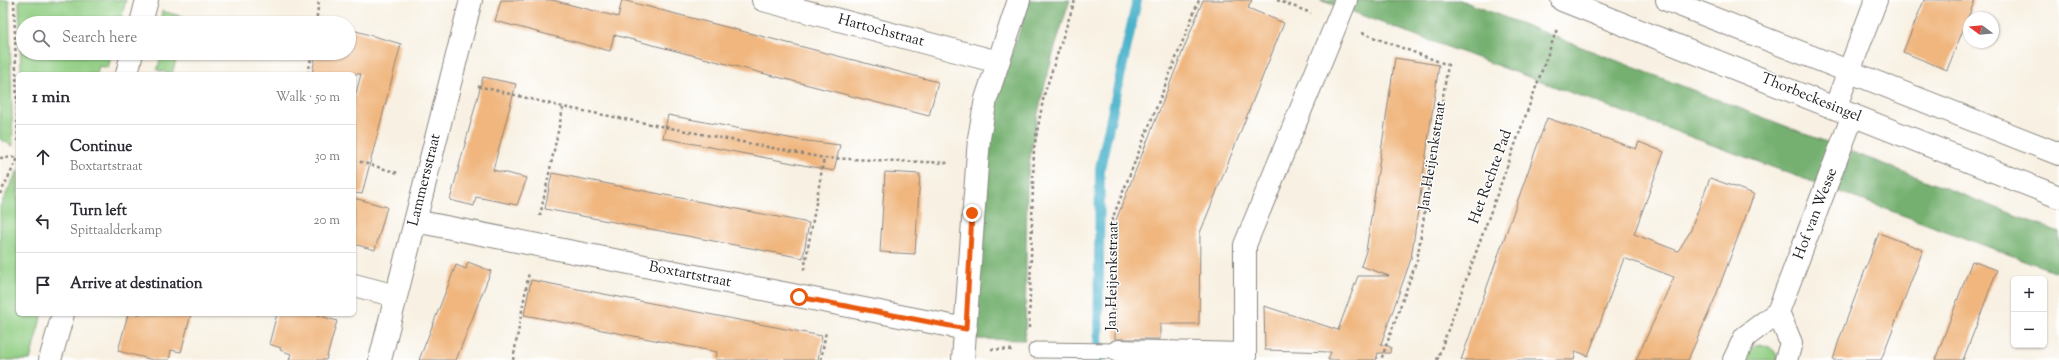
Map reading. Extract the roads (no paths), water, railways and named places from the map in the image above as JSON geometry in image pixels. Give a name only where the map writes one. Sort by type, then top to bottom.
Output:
[{"type":"street","points":[[142,16],[147,0]]},
{"type":"street","name":"Lammersstraat","points":[[380,360],[471,0]]},
{"type":"street","name":"Hartochstraat","points":[[762,0],[998,62]]},
{"type":"street","points":[[964,346],[977,165],[986,99],[1019,0]]},
{"type":"street","name":"Jan Heijenkstraat","points":[[1115,351],[1245,357],[1245,246],[1346,0]]},
{"type":"street","points":[[1667,0],[2059,154]]},
{"type":"street","name":"Hof van Wesse","points":[[1778,312],[1844,112],[1848,71],[1876,0]]},
{"type":"street","name":"Thorbeckesingel","points":[[1564,1],[2059,197]]},
{"type":"street","points":[[127,72],[130,60]]},
{"type":"street","name":"Boxtartstraat","points":[[414,221],[799,297],[964,346]]},
{"type":"street","points":[[356,286],[396,296]]},
{"type":"street","points":[[1734,360],[1744,336],[1778,312],[1791,343],[1786,360]]},
{"type":"street","points":[[50,360],[61,316]]},
{"type":"lane","points":[[1032,350],[1115,351]]},
{"type":"waterway","points":[[1098,360],[1100,168],[1137,0]]}]
